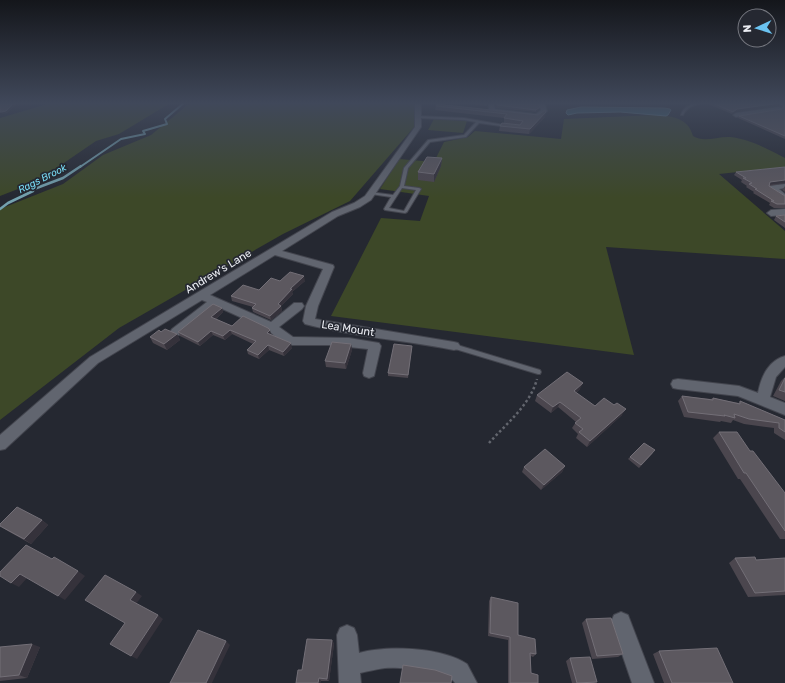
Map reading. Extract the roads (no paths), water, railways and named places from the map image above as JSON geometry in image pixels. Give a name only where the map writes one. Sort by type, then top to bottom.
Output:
[{"type":"street","name":"Andrew's Lane","points":[[0,444],[94,360],[335,214],[357,205],[368,198],[394,159],[414,134]]},
{"type":"street","points":[[785,186],[772,188],[785,198]]},
{"type":"street","points":[[771,213],[785,212]]},
{"type":"street","name":"Lea Mount","points":[[274,252],[329,267],[312,306],[309,321],[328,326],[420,339],[454,346]]},
{"type":"street","points":[[200,295],[272,327],[286,339],[302,342],[330,341],[375,346],[368,373]]},
{"type":"street","points":[[176,332],[214,302]]},
{"type":"street","points":[[272,327],[298,306]]},
{"type":"street","points":[[763,399],[767,380],[771,372],[785,361]]},
{"type":"street","points":[[678,384],[739,391],[763,399],[785,409]]},
{"type":"street","points":[[621,622],[643,683]]},
{"type":"street","points":[[347,635],[350,675]]},
{"type":"street","points":[[350,675],[370,660],[390,658],[450,666],[459,670],[466,683]]},
{"type":"lane","points":[[401,187],[419,189],[405,212],[386,209],[401,187],[406,168],[429,141],[465,136],[467,134]]},
{"type":"lane","points":[[371,193],[394,196]]},
{"type":"lane","points":[[454,346],[538,372]]},
{"type":"waterway","name":"Rags Brook","points":[[80,167],[121,139],[145,134]]},
{"type":"waterway","name":"Rags Brook","points":[[0,209],[8,203],[33,191],[34,189],[63,178],[81,166]]}]
